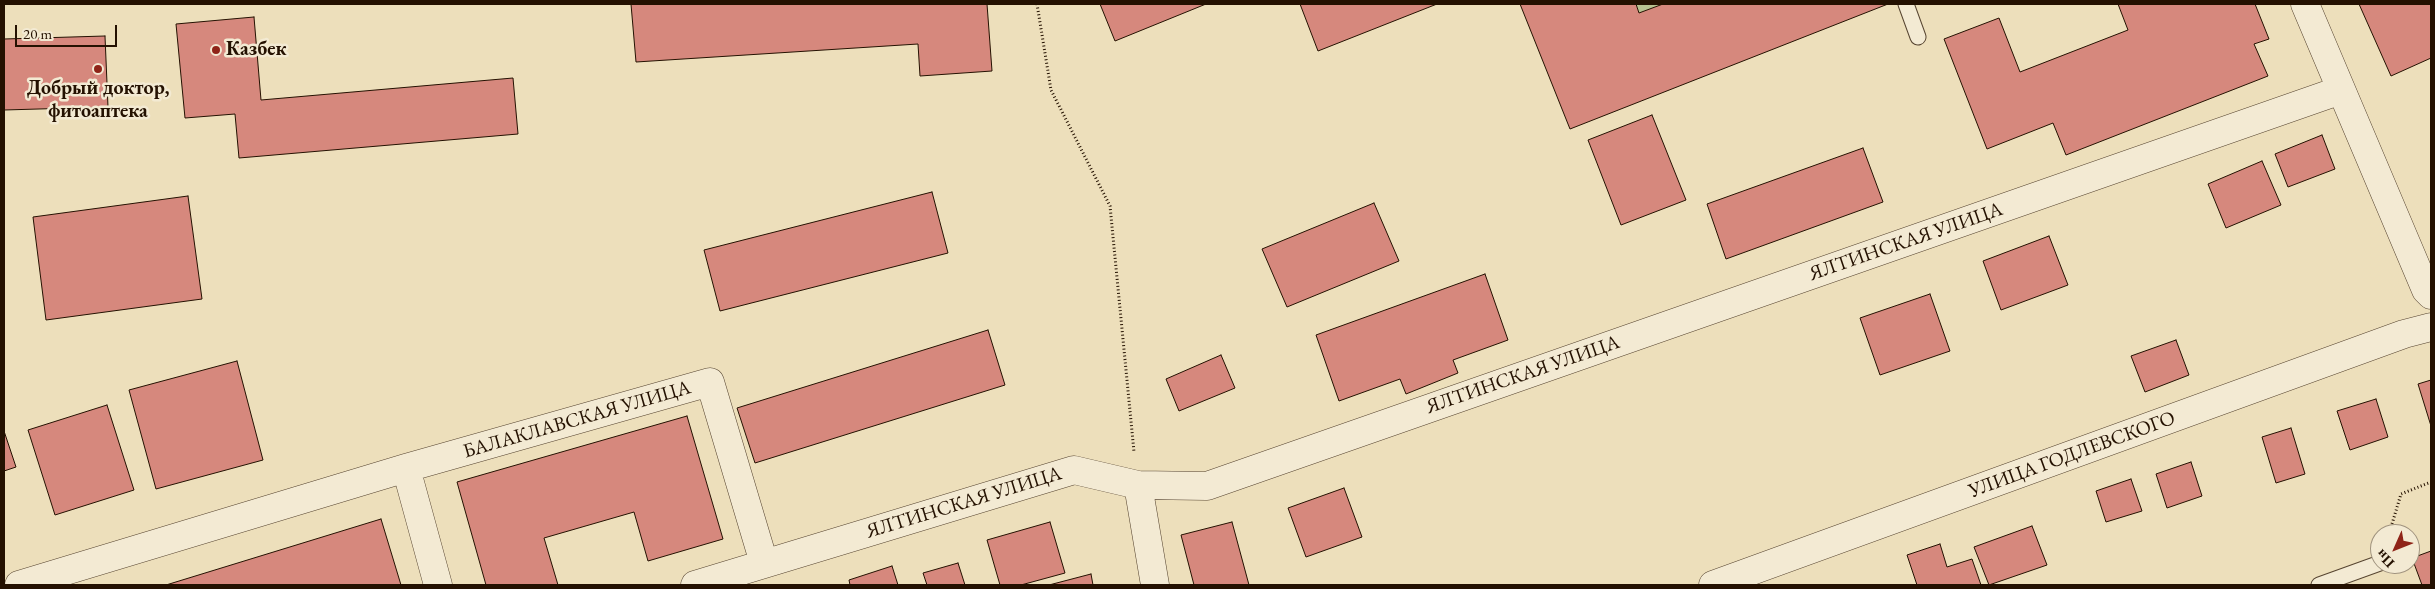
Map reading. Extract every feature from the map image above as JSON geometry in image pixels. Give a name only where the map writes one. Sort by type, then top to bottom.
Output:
[{"type":"street","points":[[2304,4],[2426,290],[2431,295]]},
{"type":"street","name":"ЯЛТИНСКАЯ УЛИЦА","points":[[695,585],[1074,470],[1138,485],[1207,486],[2341,90]]},
{"type":"street","name":"УЛИЦА ГОДЛЕВСКОГО","points":[[1713,585],[2404,334],[2431,327]]},
{"type":"street","name":"БАЛАКЛАВСКАЯ УЛИЦА","points":[[19,585],[406,468],[710,382],[764,563]]},
{"type":"street","points":[[406,468],[438,585]]},
{"type":"street","points":[[1138,485],[1155,585]]},
{"type":"lane","points":[[1906,4],[1918,37]]},
{"type":"lane","points":[[2319,585],[2370,567]]},
{"type":"path","points":[[1037,4],[1051,90],[1110,206],[1138,485]]},
{"type":"path","points":[[2390,524],[2401,494],[2431,482]]},
{"type":"green space","points":[[1636,4],[1663,4],[1639,13]]},
{"type":"building","points":[[631,4],[987,4],[992,71],[920,76],[918,44],[636,62]]},
{"type":"building","points":[[1100,4],[1206,4],[1115,41]]},
{"type":"building","points":[[1300,4],[1437,4],[1318,51]]},
{"type":"building","points":[[1520,4],[1636,4],[1639,13],[1663,4],[1888,4],[1570,129]]},
{"type":"building","points":[[2118,4],[2255,4],[2269,39],[2254,44],[2268,76],[2066,155],[2053,123],[1987,149],[1944,39],[1999,18],[2020,72],[2128,30]]},
{"type":"building","points":[[2359,4],[2431,4],[2431,58],[2391,76]]},
{"type":"building","points":[[254,17],[261,100],[513,78],[518,134],[239,158],[235,114],[185,118],[176,24]]},
{"type":"building","points":[[105,36],[108,107],[4,110],[4,39]]},
{"type":"building","points":[[1652,115],[1686,200],[1621,225],[1588,140]]},
{"type":"building","points":[[2322,135],[2335,169],[2288,187],[2275,154]]},
{"type":"building","points":[[1863,148],[1883,202],[1726,259],[1707,204]]},
{"type":"building","points":[[2262,161],[2281,205],[2226,228],[2208,184]]},
{"type":"building","points":[[932,192],[948,253],[720,311],[704,250]]},
{"type":"building","points":[[188,196],[202,299],[46,320],[33,217]]},
{"type":"building","points":[[1374,203],[1399,261],[1287,307],[1262,249]]},
{"type":"building","points":[[2049,236],[2068,285],[2001,310],[1983,261]]},
{"type":"building","points":[[1485,274],[1508,340],[1453,360],[1458,373],[1406,394],[1400,379],[1339,401],[1316,335]]},
{"type":"building","points":[[1930,294],[1950,351],[1880,375],[1860,318]]},
{"type":"building","points":[[988,330],[1005,385],[755,463],[737,408]]},
{"type":"building","points":[[2176,340],[2189,375],[2145,392],[2131,356]]},
{"type":"building","points":[[1221,355],[1235,388],[1179,411],[1166,379]]},
{"type":"building","points":[[237,361],[263,460],[156,489],[129,390]]},
{"type":"building","points":[[2431,380],[2431,426],[2418,384]]},
{"type":"building","points":[[2376,399],[2388,437],[2350,450],[2337,411]]},
{"type":"building","points":[[107,405],[134,490],[55,515],[28,430]]},
{"type":"building","points":[[687,416],[723,539],[648,561],[634,512],[544,538],[558,585],[486,585],[457,482]]},
{"type":"building","points":[[2291,428],[2305,474],[2276,483],[2262,437]]},
{"type":"building","points":[[4,431],[16,467],[4,471]]},
{"type":"building","points":[[2191,462],[2202,496],[2167,508],[2156,474]]},
{"type":"building","points":[[2131,479],[2142,511],[2106,522],[2096,491]]},
{"type":"building","points":[[1344,488],[1362,537],[1306,557],[1288,508]]},
{"type":"building","points":[[381,519],[401,585],[166,585]]},
{"type":"building","points":[[1050,522],[1065,573],[1021,585],[1000,585],[987,540]]},
{"type":"building","points":[[1232,522],[1249,585],[1194,585],[1181,535]]},
{"type":"building","points":[[2032,526],[2047,565],[1989,585],[1974,547]]},
{"type":"building","points":[[1940,544],[1947,567],[1972,559],[1981,585],[1917,585],[1907,555]]},
{"type":"building","points":[[2431,551],[2431,585],[2422,585],[2418,574],[2420,574],[2420,555]]},
{"type":"building","points":[[958,563],[965,585],[927,585],[923,573]]},
{"type":"building","points":[[892,566],[898,585],[850,585],[849,580]]},
{"type":"building","points":[[1091,574],[1093,585],[1049,585]]},
{"type":"place","name":"Казбек","points":[[216,50]]},
{"type":"place","name":"Добрый доктор, фитоаптека","points":[[98,69]]}]
